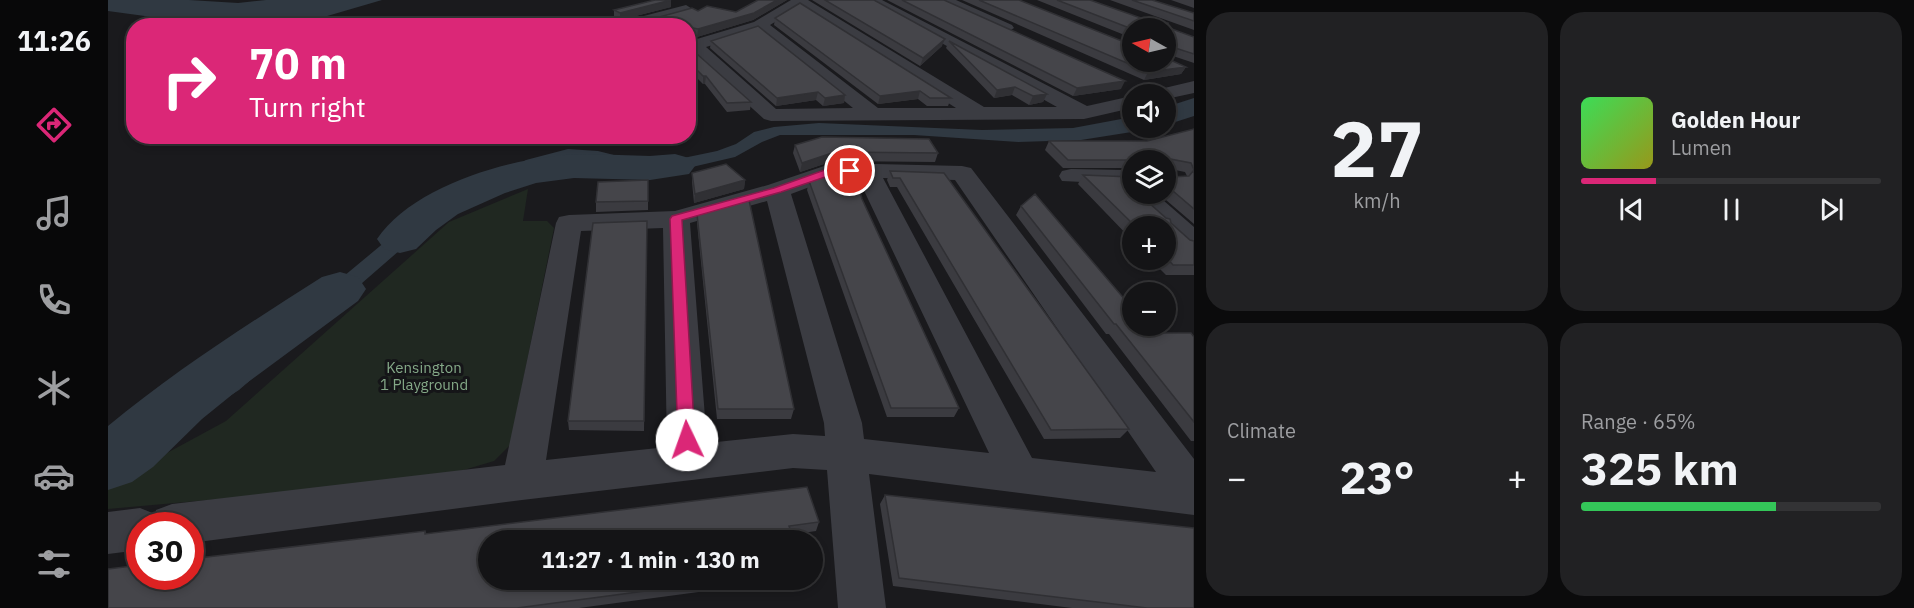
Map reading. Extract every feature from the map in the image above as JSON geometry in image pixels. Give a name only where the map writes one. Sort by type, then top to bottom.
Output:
[{"type":"street","points":[[871,0],[1084,113]]},
{"type":"street","points":[[944,0],[1020,35]]},
{"type":"street","points":[[696,42],[760,25],[800,1],[979,113]]},
{"type":"street","points":[[668,18],[686,10]]},
{"type":"street","points":[[760,25],[873,114]]},
{"type":"street","points":[[696,47],[771,115],[1084,113],[1122,97]]},
{"type":"street","points":[[1176,91],[1194,87]]},
{"type":"street","points":[[522,481],[568,223],[676,219],[777,190],[833,170],[962,172],[1194,494]]},
{"type":"street","points":[[867,171],[1020,475]]},
{"type":"street","points":[[1071,176],[1122,182]]},
{"type":"street","points":[[777,190],[843,423],[862,608]]},
{"type":"street","points":[[1154,204],[1194,242]]},
{"type":"street","points":[[676,219],[688,462]]},
{"type":"street","points":[[204,521],[522,481],[793,451],[847,454],[1194,494]]},
{"type":"street","points":[[108,533],[126,531]]},
{"type":"green space","name":"Kensington 1 Playground","points":[[528,189],[523,221],[547,221],[554,228],[510,445],[494,461],[457,472],[253,496],[108,509],[108,485],[226,421],[449,222]]},
{"type":"shaded area","points":[[108,0],[189,0],[238,3],[266,0],[382,0],[320,18],[160,18],[108,11]]},
{"type":"shaded area","points":[[1194,98],[1194,116],[1176,122],[1176,104]]},
{"type":"shaded area","points":[[1122,119],[1122,134],[1081,140],[1018,142],[914,135],[780,135],[735,157],[675,171],[653,174],[627,172],[600,165],[570,163],[542,168],[461,197],[239,390],[108,474],[108,448],[173,410],[241,365],[285,325],[415,217],[446,194],[501,175],[526,160],[568,149],[598,151],[642,162],[664,162],[717,151],[736,144],[754,132],[774,127],[819,123],[982,130],[1073,128]]},
{"type":"building","points":[[655,0],[671,0],[620,13],[614,10]]},
{"type":"building","points":[[758,0],[777,0],[754,13],[698,29],[696,29],[696,18],[656,18],[692,8],[698,11],[707,6],[736,12]]},
{"type":"building","points":[[825,0],[874,0],[945,39],[923,58]]},
{"type":"building","points":[[902,0],[944,0],[1125,81],[1077,88]]},
{"type":"building","points":[[979,0],[1019,0],[1122,41],[1122,61]]},
{"type":"building","points":[[1057,0],[1090,0],[1141,18],[1122,18],[1122,25]]},
{"type":"building","points":[[1132,0],[1152,0],[1194,13],[1194,21]]},
{"type":"building","points":[[800,3],[951,98],[930,98],[920,91],[880,96],[775,18]]},
{"type":"building","points":[[758,26],[845,95],[825,98],[818,92],[777,98],[711,41]]},
{"type":"building","points":[[1176,31],[1194,37],[1194,54],[1176,48]]},
{"type":"building","points":[[949,41],[1047,94],[1033,96],[1015,87],[997,90]]},
{"type":"building","points":[[696,53],[751,102],[727,103],[706,76],[696,69]]},
{"type":"building","points":[[1176,62],[1186,67],[1176,68]]},
{"type":"building","points":[[1194,129],[1194,170],[1191,163],[1176,160],[1176,150],[1122,150],[1122,160],[1068,160],[1049,141],[1147,141],[1176,138],[1176,134]]},
{"type":"building","points":[[822,137],[929,139],[938,153],[835,152],[802,163],[795,145]]},
{"type":"building","points":[[726,164],[745,180],[695,194],[692,173]]},
{"type":"building","points":[[839,170],[859,171],[863,178],[857,179],[862,199],[959,408],[891,408],[809,181]]},
{"type":"building","points":[[1194,170],[1194,209],[1176,194],[1176,177],[1189,176]]},
{"type":"building","points":[[890,171],[944,173],[1129,429],[1051,430],[900,178],[893,178]]},
{"type":"building","points":[[1083,175],[1122,177],[1122,204],[1150,204],[1164,216],[1125,216]]},
{"type":"building","points":[[648,180],[648,201],[596,202],[598,182]]},
{"type":"building","points":[[1035,194],[1122,296],[1122,332],[1114,324],[1021,206]]},
{"type":"building","points":[[749,200],[794,409],[718,409],[697,214]]},
{"type":"building","points":[[647,221],[644,421],[568,421],[593,223]]},
{"type":"building","points":[[1176,227],[1194,241],[1194,265],[1176,265]]},
{"type":"building","points":[[1176,333],[1191,333],[1194,337],[1194,422],[1126,336],[1176,336]]},
{"type":"building","points":[[807,487],[819,522],[789,526],[790,530],[478,530],[478,590],[653,590],[517,608],[108,608],[108,569],[126,567],[126,590],[204,590],[204,557],[425,531],[425,534]]},
{"type":"building","points":[[885,495],[1194,528],[1194,608],[1147,608],[899,578]]},
{"type":"waterway","points":[[400,239],[420,220],[443,205],[474,191],[524,174],[574,166],[650,168],[675,166]]},
{"type":"waterway","points":[[108,461],[130,447],[180,402],[223,369],[340,289]]},
{"type":"route","points":[[687,440],[676,219],[777,190],[833,170],[850,171]]}]
